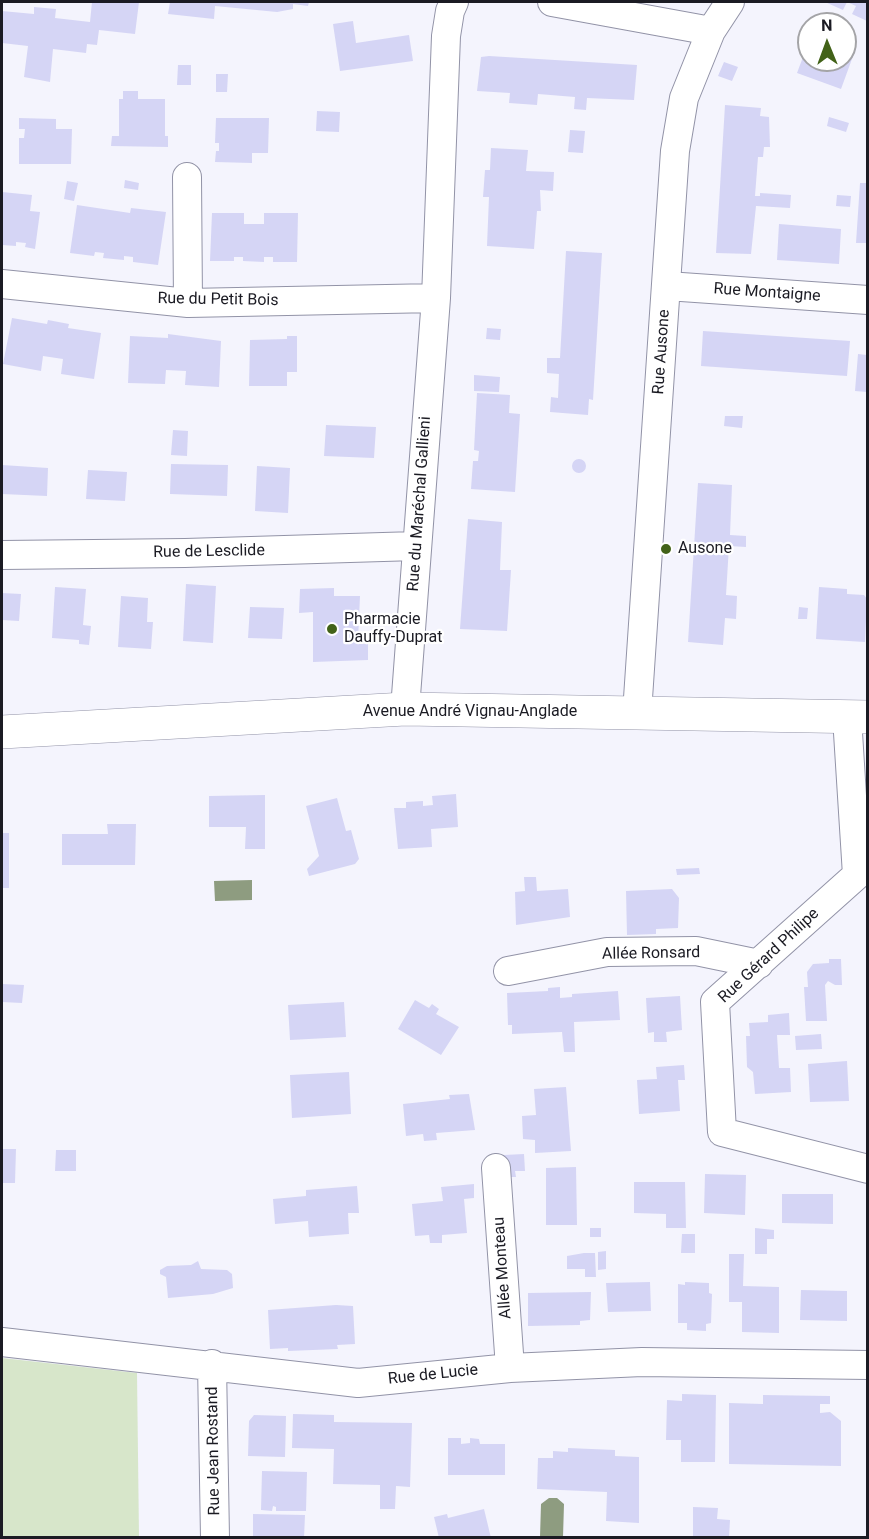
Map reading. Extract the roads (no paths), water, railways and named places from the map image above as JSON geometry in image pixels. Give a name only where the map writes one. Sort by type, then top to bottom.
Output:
[{"type":"street","name":"Rue du Maréchal Gallieni","points":[[405,709],[436,298],[446,36],[450,11],[454,2]]},
{"type":"street","points":[[552,2],[711,31]]},
{"type":"street","name":"Rue Ausone","points":[[637,713],[675,151],[684,98],[711,31],[730,2]]},
{"type":"street","points":[[187,177],[188,303]]},
{"type":"street","name":"Rue du Petit Bois","points":[[2,284],[188,303],[436,298]]},
{"type":"street","name":"Rue Montaigne","points":[[667,286],[867,300]]},
{"type":"street","name":"Rue de Lesclide","points":[[2,555],[185,553],[416,546]]},
{"type":"street","name":"Avenue André Vignau-Anglade","points":[[2,732],[405,709],[857,717]]},
{"type":"street","name":"Rue Gérard Philipe","points":[[857,717],[862,875],[715,1002],[722,1132],[867,1169]]},
{"type":"street","name":"Allée Ronsard","points":[[508,971],[608,952],[696,951],[759,964]]},
{"type":"street","name":"Allée Monteau","points":[[496,1168],[510,1368]]},
{"type":"street","name":"Rue de Lucie","points":[[2,1342],[212,1364],[358,1383],[510,1368],[642,1362],[867,1365]]},
{"type":"street","name":"Rue Jean Rostand","points":[[212,1364],[215,1538]]},
{"type":"place","name":"Ausone","points":[[666,549]]},
{"type":"place","name":"Pharmacie Dauffy-Duprat","points":[[332,629]]}]
